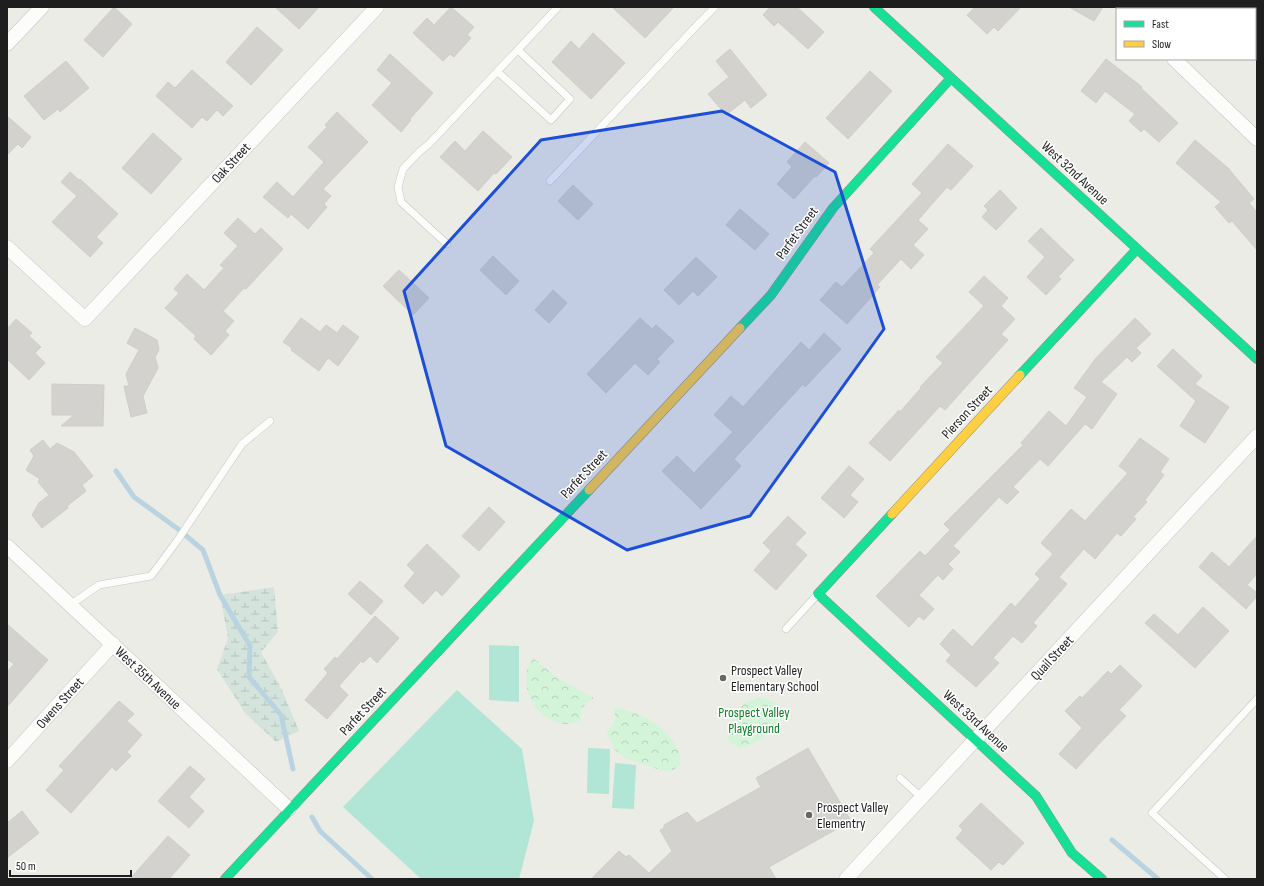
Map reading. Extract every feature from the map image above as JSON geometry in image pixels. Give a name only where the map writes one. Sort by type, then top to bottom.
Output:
[{"type":"street","points":[[7,44],[42,7]]},
{"type":"street","name":"Oak Street","points":[[7,247],[86,319],[377,7]]},
{"type":"street","name":"West 32nd Avenue","points":[[874,7],[889,12],[951,78],[1257,359]]},
{"type":"street","points":[[1175,60],[1257,140]]},
{"type":"street","name":"Parfet Street","points":[[225,879],[771,294],[833,208],[951,78]]},
{"type":"street","name":"Pierson Street","points":[[818,594],[1138,249]]},
{"type":"street","name":"Quail Street","points":[[846,879],[1257,436]]},
{"type":"street","name":"West 35th Avenue","points":[[7,546],[289,809]]},
{"type":"street","name":"West 33rd Avenue","points":[[818,594],[1036,796],[1072,852],[1102,879]]},
{"type":"street","name":"Owens Street","points":[[7,761],[113,644]]},
{"type":"lane","points":[[447,244],[401,202],[398,187],[403,170],[498,72],[558,7]]},
{"type":"lane","points":[[550,181],[700,21],[715,7]]},
{"type":"lane","points":[[498,72],[551,120],[570,99],[518,50]]},
{"type":"lane","points":[[70,605],[99,585],[151,576],[177,541],[242,444],[270,421]]},
{"type":"lane","points":[[786,629],[818,594]]},
{"type":"lane","points":[[1225,879],[1152,813],[1257,699]]},
{"type":"lane","points":[[900,778],[922,798]]},
{"type":"highlighted area","points":[[722,111],[835,172],[884,329],[750,516],[627,550],[446,446],[404,291],[541,140]]},
{"type":"green space","points":[[274,587],[278,632],[261,652],[282,690],[299,731],[276,742],[245,713],[217,669],[228,638],[220,595]]},
{"type":"green space","points":[[489,645],[519,646],[519,702],[489,700]]},
{"type":"green space","points":[[532,657],[560,680],[594,698],[583,707],[581,712],[581,720],[569,724],[562,724],[545,717],[538,710],[529,694],[527,685],[526,675]]},
{"type":"green space","points":[[457,690],[522,749],[534,821],[519,879],[421,879],[343,807]]},
{"type":"green space","name":"Prospect Valley Playground","points":[[762,697],[774,703],[780,710],[780,718],[775,726],[759,740],[740,748],[730,742],[727,737],[735,723],[737,709],[748,702]]},
{"type":"green space","points":[[613,707],[633,712],[659,726],[673,741],[680,755],[681,765],[671,771],[660,770],[625,758],[615,750],[606,732],[612,726],[616,718]]},
{"type":"green space","points":[[588,748],[610,749],[609,794],[587,793]]},
{"type":"green space","points":[[615,763],[636,765],[634,809],[612,808]]},
{"type":"building","points":[[114,7],[132,24],[103,57],[84,40]]},
{"type":"building","points":[[275,7],[319,7],[299,29]]},
{"type":"building","points":[[451,7],[474,27],[467,35],[471,38],[454,57],[450,54],[443,61],[413,33],[427,18],[434,25]]},
{"type":"building","points":[[612,7],[674,7],[645,38]]},
{"type":"building","points":[[770,7],[797,7],[824,32],[808,49],[778,22],[774,26],[763,15]]},
{"type":"building","points":[[975,7],[1021,7],[998,31],[994,27],[987,34],[967,15]]},
{"type":"building","points":[[1069,7],[1103,7],[1094,21]]},
{"type":"building","points":[[257,27],[283,50],[251,85],[226,62]]},
{"type":"building","points":[[593,33],[625,63],[591,99],[552,62],[571,41],[579,49]]},
{"type":"building","points":[[730,49],[767,95],[751,108],[745,100],[726,115],[708,94],[729,77],[716,61]]},
{"type":"building","points":[[390,54],[433,93],[410,119],[411,120],[401,132],[372,105],[392,83],[377,70]]},
{"type":"building","points":[[1106,59],[1142,87],[1141,88],[1178,123],[1159,142],[1144,129],[1141,132],[1129,121],[1135,114],[1105,91],[1096,103],[1081,91]]},
{"type":"building","points":[[66,61],[89,88],[60,112],[58,109],[44,120],[24,96]]},
{"type":"building","points":[[192,70],[233,106],[223,116],[217,110],[207,121],[202,117],[192,128],[156,96],[168,82],[175,88]]},
{"type":"building","points":[[870,71],[892,91],[848,139],[826,118]]},
{"type":"building","points":[[337,112],[368,142],[323,189],[331,196],[324,204],[327,207],[308,229],[291,214],[288,218],[263,197],[277,182],[293,197],[324,162],[308,147],[327,127],[325,125]]},
{"type":"building","points":[[7,116],[31,137],[22,148],[18,144],[7,155]]},
{"type":"building","points":[[483,131],[512,157],[496,174],[494,173],[478,191],[440,157],[455,141],[465,151]]},
{"type":"building","points":[[153,133],[182,159],[151,194],[122,168]]},
{"type":"building","points":[[1195,140],[1228,168],[1254,199],[1249,203],[1257,212],[1257,250],[1232,221],[1229,223],[1215,207],[1221,202],[1176,163]]},
{"type":"building","points":[[805,142],[829,163],[794,199],[777,184],[792,167],[787,162]]},
{"type":"building","points":[[948,144],[973,166],[951,190],[947,187],[918,220],[928,229],[913,245],[924,255],[911,269],[901,259],[877,285],[880,287],[847,324],[820,300],[836,282],[842,287],[874,253],[870,249],[922,193],[912,184]]},
{"type":"building","points":[[70,172],[79,180],[80,179],[118,214],[96,237],[103,243],[90,257],[52,222],[77,196],[61,182]]},
{"type":"building","points":[[573,185],[593,204],[578,220],[558,201]]},
{"type":"building","points":[[1000,190],[1017,208],[996,230],[982,217],[988,210],[984,206]]},
{"type":"building","points":[[740,209],[769,234],[755,250],[726,225]]},
{"type":"building","points":[[238,218],[255,234],[261,228],[283,249],[246,289],[244,288],[223,311],[234,321],[225,331],[229,335],[211,355],[194,339],[196,336],[165,308],[179,293],[174,289],[187,274],[204,290],[224,268],[220,265],[238,246],[224,233]]},
{"type":"building","points":[[1041,228],[1074,260],[1058,277],[1061,279],[1046,295],[1027,277],[1045,257],[1028,241]]},
{"type":"building","points":[[493,256],[519,281],[506,295],[480,270]]},
{"type":"building","points":[[696,257],[717,277],[698,296],[693,291],[679,305],[664,290]]},
{"type":"building","points":[[399,270],[429,298],[413,315],[383,286]]},
{"type":"building","points":[[984,276],[1008,298],[1001,306],[1015,319],[1001,334],[1008,340],[945,410],[940,406],[890,461],[869,443],[899,410],[900,412],[921,388],[920,387],[943,363],[936,357],[984,306],[969,292]]},
{"type":"building","points":[[553,290],[567,303],[549,323],[535,310]]},
{"type":"building","points":[[301,318],[320,332],[326,325],[337,333],[343,325],[359,337],[338,366],[328,358],[319,371],[291,350],[292,348],[283,342]]},
{"type":"building","points":[[640,318],[652,329],[656,325],[674,341],[657,359],[660,362],[648,375],[635,363],[606,393],[587,374]]},
{"type":"building","points":[[1135,318],[1151,334],[1136,348],[1141,353],[1132,362],[1127,357],[1101,382],[1117,394],[1092,429],[1085,424],[1048,466],[1040,459],[1013,487],[1019,492],[1007,504],[999,497],[953,546],[960,552],[948,564],[953,569],[943,580],[938,575],[919,595],[934,609],[924,620],[919,616],[909,627],[876,596],[920,551],[925,556],[950,530],[944,524],[1023,445],[1021,443],[1049,411],[1066,426],[1087,397],[1074,388],[1096,358]]},
{"type":"building","points":[[16,319],[32,333],[29,336],[41,347],[35,353],[45,363],[29,380],[7,359],[7,329]]},
{"type":"building","points":[[135,328],[157,340],[159,350],[155,357],[158,368],[143,396],[147,413],[131,417],[124,386],[129,386],[126,374],[139,350],[127,343]]},
{"type":"building","points":[[824,333],[841,349],[805,387],[803,384],[734,459],[741,466],[701,509],[662,471],[677,456],[694,473],[733,432],[714,415],[731,396],[743,407],[801,342],[809,350]]},
{"type":"building","points":[[1173,349],[1202,376],[1195,384],[1229,407],[1205,443],[1180,426],[1196,401],[1157,366]]},
{"type":"building","points":[[52,384],[104,385],[103,426],[61,426],[74,415],[52,415]]},
{"type":"building","points":[[1140,438],[1169,459],[1160,472],[1164,475],[1145,500],[1147,502],[1133,517],[1136,519],[1121,536],[1117,533],[1095,559],[1084,549],[1059,577],[1067,584],[1033,623],[1037,626],[1022,643],[1013,636],[993,658],[999,663],[976,687],[946,661],[951,655],[940,644],[953,629],[972,647],[1011,603],[1015,607],[1040,579],[1035,574],[1053,554],[1041,543],[1071,509],[1085,521],[1128,473],[1119,466]]},
{"type":"building","points":[[43,440],[50,449],[57,443],[74,452],[93,476],[82,485],[86,491],[67,506],[68,508],[42,528],[32,515],[39,503],[49,495],[38,482],[40,479],[26,470],[34,456],[30,450]]},
{"type":"building","points":[[849,466],[864,479],[850,495],[858,502],[844,518],[821,498]]},
{"type":"building","points":[[489,507],[505,522],[479,551],[462,536]]},
{"type":"building","points":[[788,516],[806,533],[795,544],[807,555],[776,590],[754,570],[771,551],[763,543]]},
{"type":"building","points":[[1257,536],[1257,574],[1247,585],[1257,593],[1257,596],[1246,609],[1199,567],[1212,552],[1229,567]]},
{"type":"building","points":[[427,544],[460,576],[442,596],[436,590],[423,604],[404,586],[415,573],[407,565]]},
{"type":"building","points":[[360,581],[383,601],[371,615],[348,594]]},
{"type":"building","points":[[1203,607],[1229,631],[1195,668],[1145,623],[1154,614],[1178,635]]},
{"type":"building","points":[[375,616],[399,638],[377,663],[370,656],[363,663],[361,661],[339,686],[348,695],[327,719],[305,700],[328,673],[324,669],[335,657],[337,659]]},
{"type":"building","points":[[7,624],[48,660],[7,707],[7,672],[14,664],[7,659]]},
{"type":"building","points":[[1120,665],[1142,686],[1119,710],[1126,716],[1076,769],[1059,754],[1082,728],[1065,711],[1080,696],[1082,698],[1108,671],[1111,674]]},
{"type":"building","points":[[119,701],[134,714],[127,721],[142,735],[127,752],[131,756],[116,771],[112,767],[71,813],[46,790],[64,770],[59,766]]},
{"type":"building","name":"Prospect Valley Elementry","points":[[808,748],[851,821],[769,867],[776,879],[591,879],[619,851],[626,857],[629,855],[649,873],[672,851],[660,830],[664,828],[664,825],[687,812],[697,823],[761,787],[756,778]]},
{"type":"building","points":[[190,766],[205,779],[189,797],[204,811],[189,828],[158,801]]},
{"type":"building","points":[[981,803],[1024,843],[1003,865],[999,862],[991,870],[956,838],[963,830],[959,826]]},
{"type":"building","points":[[22,811],[39,833],[7,858],[7,823]]},
{"type":"building","points":[[168,836],[190,855],[169,879],[130,879]]},
{"type":"waterway","points":[[116,471],[134,497],[178,529],[203,550],[220,595],[250,646],[249,677],[281,715],[293,769]]},
{"type":"waterway","points":[[312,817],[320,831],[372,879]]},
{"type":"waterway","points":[[1112,840],[1158,879]]},
{"type":"traffic: fast","points":[[874,7],[1257,359]]},
{"type":"traffic: fast","points":[[740,328],[771,295],[833,208],[951,78]]},
{"type":"traffic: fast","points":[[1020,375],[1137,249]]},
{"type":"traffic: fast","points":[[225,879],[589,490]]},
{"type":"traffic: fast","points":[[892,514],[818,594],[1036,796],[1072,853],[1102,879]]},
{"type":"traffic: slow","points":[[589,490],[740,328]]},
{"type":"traffic: slow","points":[[892,514],[1020,375]]},
{"type":"place","name":"Prospect Valley Elementary School","points":[[723,678]]},
{"type":"place","name":"Prospect Valley Elementry","points":[[809,815]]}]
